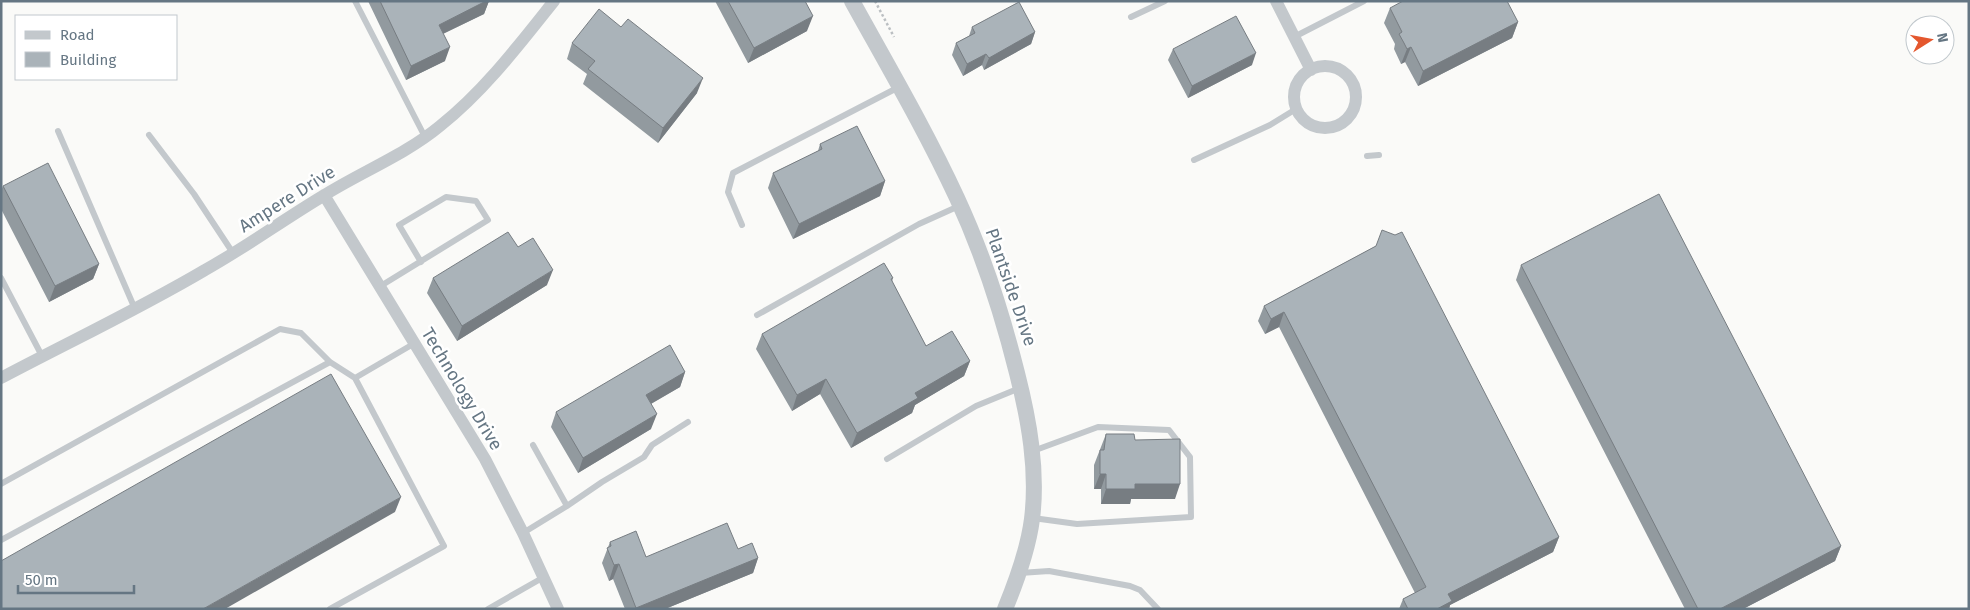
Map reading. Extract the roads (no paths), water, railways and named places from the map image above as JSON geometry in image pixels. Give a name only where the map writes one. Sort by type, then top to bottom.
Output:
[{"type":"street","name":"Ampere Drive","points":[[1,378],[136,309],[233,254],[324,195],[425,137],[469,101],[507,60],[554,1]]},
{"type":"street","name":"Plantside Drive","points":[[852,1],[937,156],[960,206],[998,303],[1021,388],[1032,452],[1034,481],[1032,518],[1019,573],[1005,609]]},
{"type":"street","points":[[1276,1],[1311,70]]},
{"type":"street","points":[[1329,66],[1340,70],[1349,78],[1356,92],[1355,108],[1346,121],[1336,127],[1324,129],[1315,127],[1308,123],[1296,109],[1295,89],[1300,80],[1311,70],[1329,66]]},
{"type":"street","name":"Technology Drive","points":[[324,195],[484,459],[523,533],[558,609]]},
{"type":"lane","points":[[355,1],[425,137]]},
{"type":"lane","points":[[1131,17],[1165,1]]},
{"type":"lane","points":[[1294,37],[1364,1]]},
{"type":"lane","points":[[742,226],[728,192],[732,173],[899,87]]},
{"type":"lane","points":[[1194,160],[1270,125],[1296,109]]},
{"type":"lane","points":[[58,131],[136,309]]},
{"type":"lane","points":[[149,135],[194,194],[233,254]]},
{"type":"lane","points":[[1367,156],[1379,155]]},
{"type":"lane","points":[[379,287],[421,262],[488,220],[476,201],[446,197],[399,224],[421,262]]},
{"type":"lane","points":[[757,315],[919,224],[960,206]]},
{"type":"lane","points":[[1,278],[42,356]]},
{"type":"lane","points":[[1,484],[280,329],[301,333],[330,362],[355,378],[444,546],[330,609]]},
{"type":"lane","points":[[355,378],[415,343]]},
{"type":"lane","points":[[1,540],[330,362]]},
{"type":"lane","points":[[887,459],[976,406],[1021,388]]},
{"type":"lane","points":[[523,533],[644,457],[652,445],[688,422]]},
{"type":"lane","points":[[1032,452],[1098,427],[1169,430],[1190,458],[1191,517],[1077,524],[1032,518]]},
{"type":"lane","points":[[533,445],[567,506]]},
{"type":"lane","points":[[1019,573],[1049,571],[1130,586],[1140,590],[1158,609]]},
{"type":"lane","points":[[488,609],[544,578]]}]
